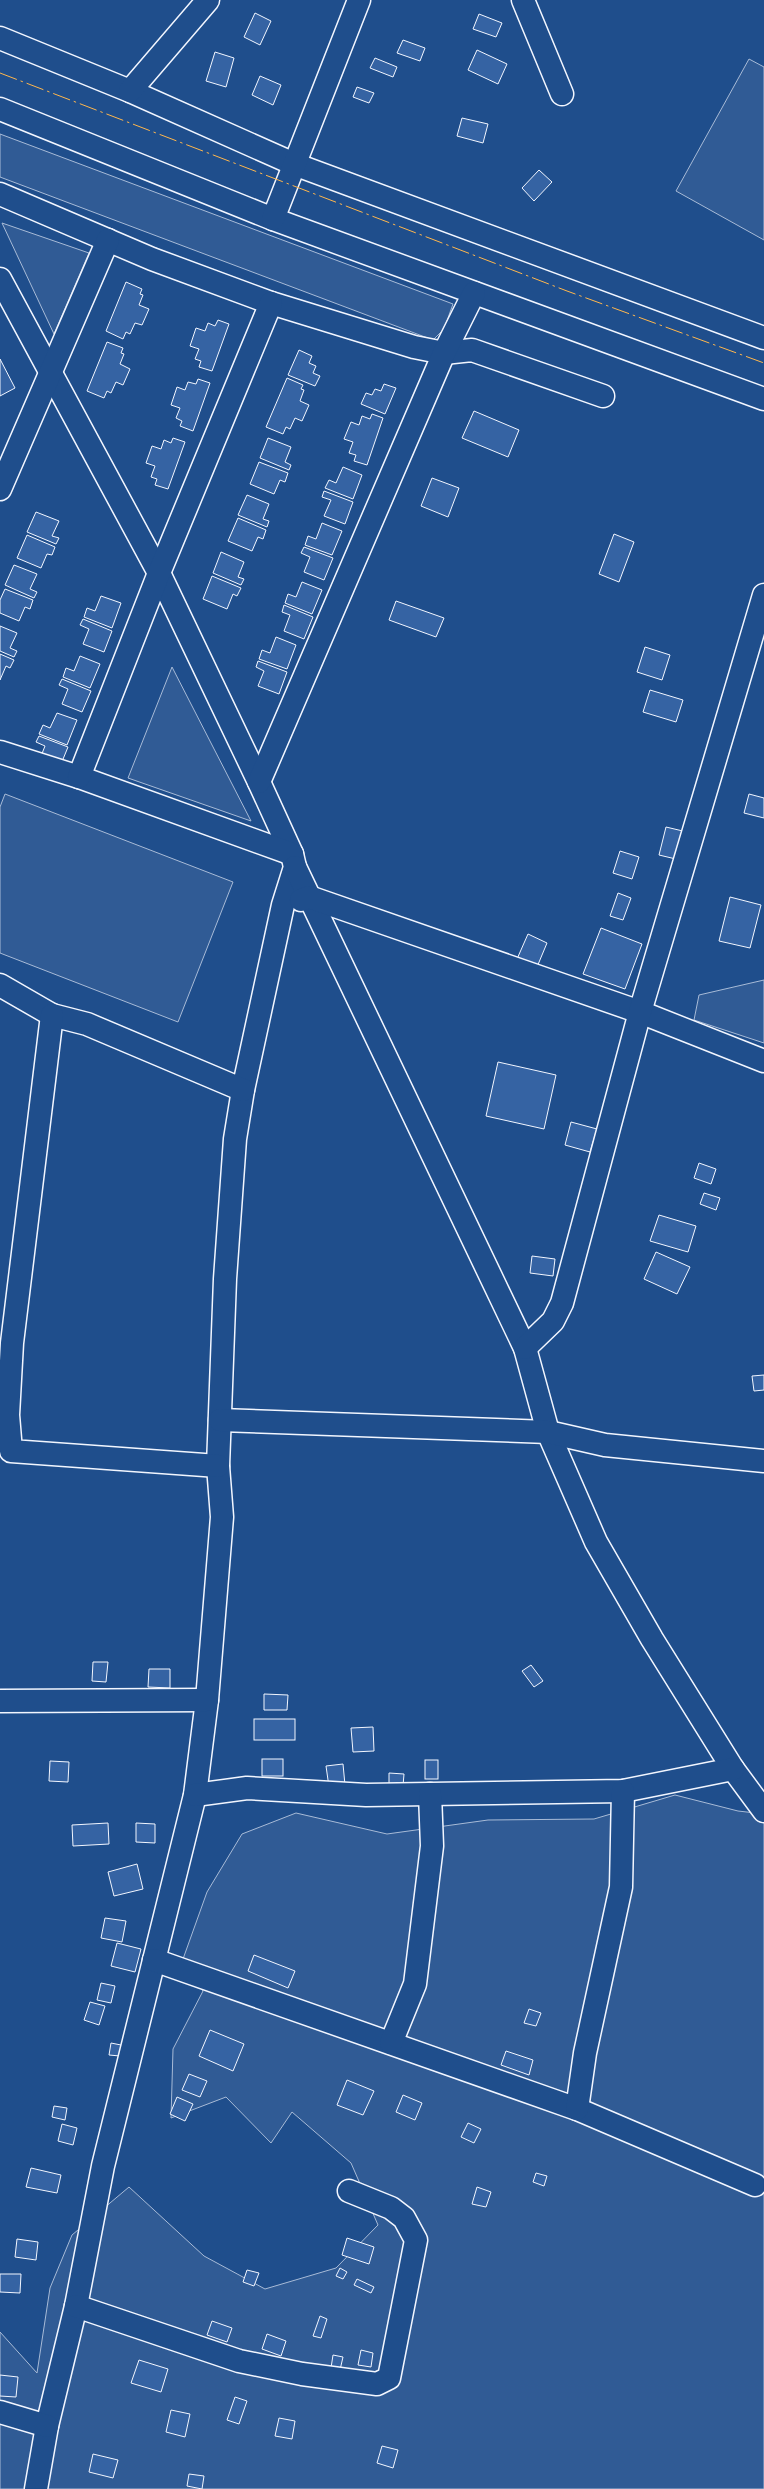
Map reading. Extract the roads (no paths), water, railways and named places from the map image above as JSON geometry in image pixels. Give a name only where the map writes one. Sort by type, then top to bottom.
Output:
[{"type":"street","points":[[130,91],[208,0]]},
{"type":"street","points":[[273,219],[359,0]]},
{"type":"street","points":[[523,0],[562,94]]},
{"type":"street","points":[[0,38],[130,91],[294,164],[764,338]]},
{"type":"street","points":[[0,109],[273,219],[764,400]]},
{"type":"street","points":[[0,194],[108,240],[271,302],[414,347],[444,353],[472,350],[603,396]]},
{"type":"street","points":[[0,489],[108,240]]},
{"type":"street","points":[[0,279],[158,573],[259,782],[309,898],[525,1348],[548,1432],[596,1542],[652,1639],[733,1770],[764,1811]]},
{"type":"street","points":[[259,782],[444,353],[474,293]]},
{"type":"street","points":[[79,777],[158,573],[271,302]]},
{"type":"street","points":[[525,1348],[553,1321],[562,1303],[640,1012],[764,595]]},
{"type":"street","points":[[0,752],[79,777],[293,860]]},
{"type":"street","points":[[36,2489],[47,2426],[76,2306],[103,2166],[195,1795],[207,1700],[222,1517],[218,1466],[230,1198],[243,1090],[293,860]]},
{"type":"street","points":[[283,905],[309,898],[640,1012],[764,1060]]},
{"type":"street","points":[[0,984],[52,1015],[87,1024],[243,1090]]},
{"type":"street","points":[[52,1015],[12,1343],[5,1451],[218,1466]]},
{"type":"street","points":[[220,1420],[548,1432],[605,1445],[764,1461]]},
{"type":"street","points":[[0,1701],[207,1700]]},
{"type":"street","points":[[195,1795],[248,1788],[366,1795],[623,1791],[733,1770]]},
{"type":"street","points":[[577,2109],[585,2053],[621,1888],[623,1791]]},
{"type":"street","points":[[391,2043],[415,1984],[432,1846],[430,1794]]},
{"type":"street","points":[[154,1960],[577,2109],[755,2185]]},
{"type":"street","points":[[76,2306],[239,2361],[302,2374],[377,2384],[389,2378],[416,2240],[404,2218],[391,2208],[350,2191]]},
{"type":"street","points":[[0,2412],[47,2426]]}]
